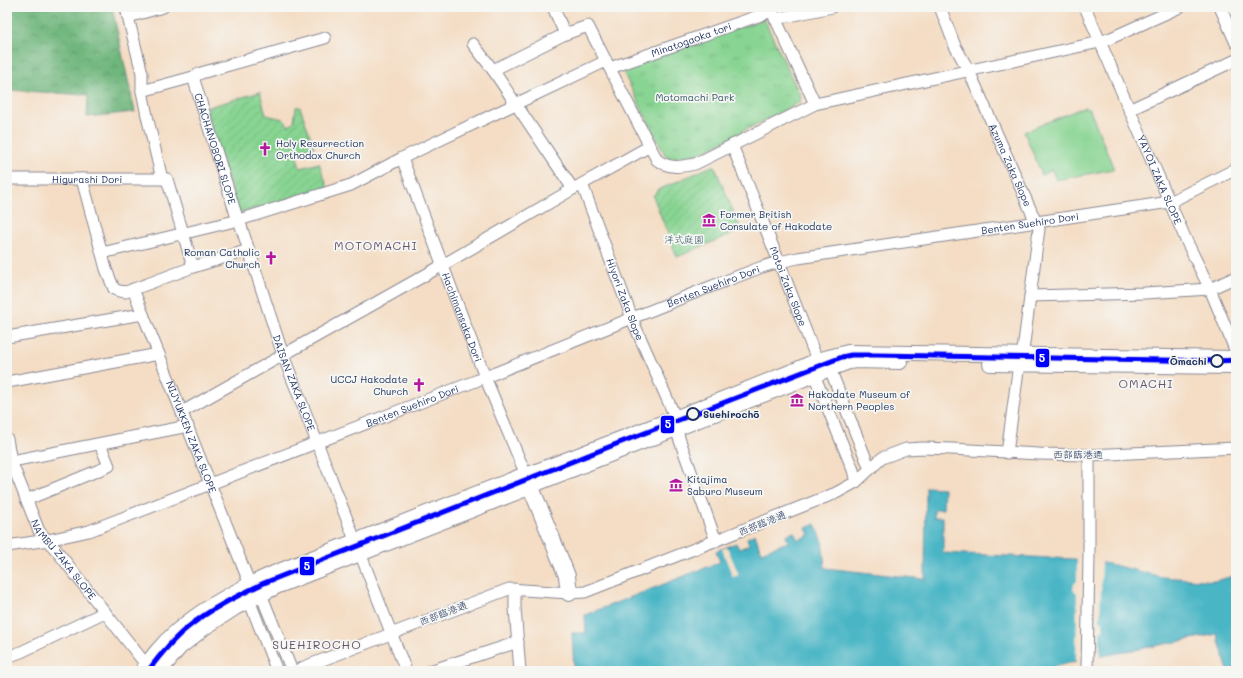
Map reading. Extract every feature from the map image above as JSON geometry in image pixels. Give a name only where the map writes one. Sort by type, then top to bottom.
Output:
[{"type":"highway","points":[[150,669],[190,637],[253,593],[278,585],[358,548],[528,481],[567,576],[570,593]]},
{"type":"main road","points":[[528,481],[594,461],[675,419],[789,373],[817,360],[840,353],[854,351],[1236,367]]},
{"type":"main road","points":[[675,419],[856,361],[1236,358]]},
{"type":"street","points":[[163,7],[127,12],[142,74],[142,91],[148,121],[165,179],[184,234],[192,267]]},
{"type":"street","points":[[553,7],[565,34]]},
{"type":"street","name":"Minatogaoka tori","points":[[102,253],[238,220],[351,185],[402,158],[515,104],[608,64],[772,12],[832,7]]},
{"type":"street","name":"Azuma Zaka Slope","points":[[940,7],[955,46],[969,71],[1038,229],[1030,296],[1007,453]]},
{"type":"street","name":"YAYOI ZAKA SLOPE","points":[[1085,7],[1129,110],[1210,289],[1236,352]]},
{"type":"street","points":[[493,70],[565,34],[588,26],[658,160],[670,166],[682,166],[695,164],[815,104],[1100,42],[1180,7]]},
{"type":"street","points":[[1220,7],[1236,44]]},
{"type":"street","points":[[772,12],[815,104]]},
{"type":"street","points":[[142,91],[325,38]]},
{"type":"street","name":"Hiyori Zaka Slope","points":[[473,44],[493,70],[515,104],[577,187],[675,419],[716,540]]},
{"type":"street","points":[[1129,110],[1236,60]]},
{"type":"street","name":"CHACHANOBORI SLOPE","points":[[194,77],[238,220]]},
{"type":"street","name":"Motoi Zaka Slope","points":[[732,145],[817,360]]},
{"type":"street","points":[[182,412],[650,146]]},
{"type":"street","name":"Hachimansaka Dori","points":[[402,158],[444,264],[485,377],[528,481]]},
{"type":"street","name":"Benten Suehiro Dori","points":[[7,546],[48,540],[89,531],[485,377],[702,290],[779,262],[1170,202],[1236,169]]},
{"type":"street","name":"Higurashi Dori","points":[[7,179],[165,179]]},
{"type":"street","points":[[82,179],[106,270],[114,288],[119,291],[126,292],[192,267],[249,250]]},
{"type":"street","name":"DAISAN ZAKA SLOPE","points":[[238,220],[283,355],[406,671]]},
{"type":"street","points":[[1030,296],[1210,289],[1236,277]]},
{"type":"street","name":"NIJYUKKEN ZAKA SLOPE","points":[[133,289],[253,593]]},
{"type":"street","points":[[7,337],[142,314]]},
{"type":"street","points":[[7,382],[159,354]]},
{"type":"street","points":[[856,482],[853,470],[815,374],[817,360],[830,369],[870,469]]},
{"type":"street","points":[[9,461],[188,426]]},
{"type":"street","name":"NAMBU ZAKA SLOPE","points":[[7,439],[9,461],[39,532],[57,551],[150,669]]},
{"type":"street","points":[[26,500],[109,466],[100,444]]},
{"type":"street","name":"西部臨港通","points":[[296,671],[392,632],[509,589],[570,593],[585,592],[836,493],[856,482],[882,458],[906,450],[923,448],[960,449],[1007,453],[1089,455],[1236,448]]},
{"type":"street","points":[[1088,665],[1089,455]]},
{"type":"street","points":[[515,589],[520,671]]},
{"type":"street","points":[[253,593],[277,671]]},
{"type":"street","points":[[253,593],[267,609],[292,671]]},
{"type":"street","points":[[7,657],[21,652],[105,612]]},
{"type":"street","points":[[430,671],[518,642]]},
{"type":"green space","points":[[7,7],[112,7],[135,112],[87,117],[88,95],[7,90]]},
{"type":"green space","name":"Motomachi Park","points":[[764,19],[801,97],[800,102],[698,154],[670,158],[665,155],[621,68]]},
{"type":"green space","points":[[260,92],[266,115],[283,119],[289,126],[294,121],[296,107],[300,107],[314,147],[299,151],[297,157],[300,168],[319,163],[328,188],[239,213],[205,108]]},
{"type":"green space","points":[[1084,107],[1090,110],[1114,169],[1056,180],[1052,170],[1042,175],[1024,132]]},
{"type":"green space","name":"洋式庭園","points":[[714,165],[741,230],[677,257],[653,196],[658,190]]},
{"type":"water","points":[[926,487],[944,488],[943,509],[934,510],[934,517],[943,517],[943,553],[1074,559],[1110,564],[1162,577],[1216,581],[1236,575],[1236,671],[1228,671],[1217,634],[1072,662],[1038,671],[574,671],[572,633],[586,633],[585,615],[720,562],[716,551],[736,543],[739,549],[749,545],[747,538],[755,534],[761,552],[788,542],[786,535],[794,532],[798,540],[809,535],[806,528],[815,524],[822,539],[825,568],[925,579]]},
{"type":"pier","points":[[727,547],[739,575],[733,577],[722,549]]},
{"type":"pier","points":[[1077,557],[1102,561],[1100,621],[1103,623],[1103,629],[1100,631],[1100,658],[1076,663],[1077,593],[1073,590],[1074,584],[1077,581]]},
{"type":"transit line","name":"5","points":[[148,671],[171,643],[196,621],[224,603],[264,583],[842,357],[851,355],[877,355],[1217,361],[1236,360]]},
{"type":"place","name":"Holy Resurrection Orthodox Church","points":[[265,149]]},
{"type":"place","name":"Former British Consulate of Hakodate","points":[[709,220]]},
{"type":"place","name":"Roman Catholic Church","points":[[271,258]]},
{"type":"place","name":"Ōmachi","points":[[1217,361]]},
{"type":"place","name":"UCCJ Hakodate Church","points":[[419,385]]},
{"type":"place","name":"Hakodate Museum of Northern Peoples","points":[[797,400]]},
{"type":"place","name":"Suehirochō","points":[[693,414]]},
{"type":"place","name":"Kitajima Saburo Museum","points":[[676,485]]},
{"type":"district","name":"MOTOMACHI","points":[[376,246]]},
{"type":"district","name":"OMACHI","points":[[1146,384]]},
{"type":"district","name":"SUEHIROCHO","points":[[317,645]]}]
